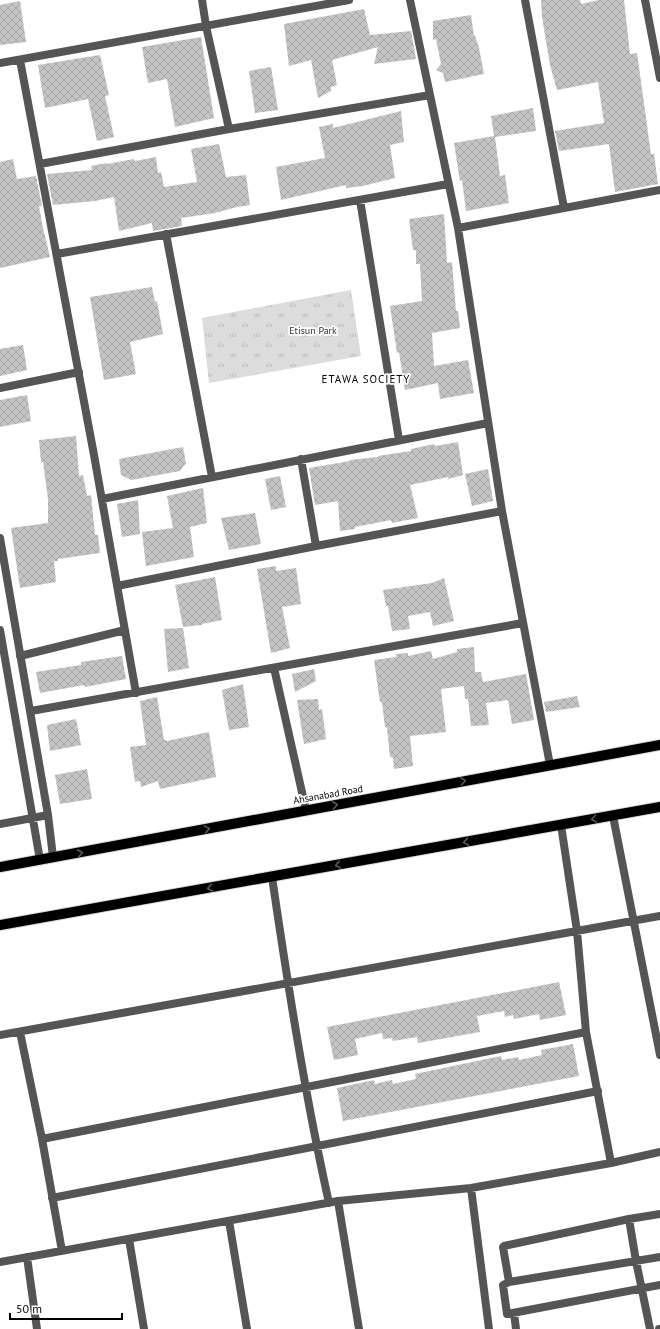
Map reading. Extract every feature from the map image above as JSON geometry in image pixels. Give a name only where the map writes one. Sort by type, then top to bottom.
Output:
[{"type":"main road","name":"Ahsanabad Road","points":[[0,867],[660,745]]},
{"type":"main road","points":[[0,925],[660,807]]},
{"type":"street","points":[[202,0],[206,26],[229,129]]},
{"type":"street","points":[[0,62],[20,60],[349,0]]},
{"type":"street","points":[[410,0],[458,228],[502,512],[550,765]]},
{"type":"street","points":[[525,0],[564,208]]},
{"type":"street","points":[[645,0],[660,78]]},
{"type":"street","points":[[20,60],[79,372],[136,693]]},
{"type":"street","points":[[40,164],[229,129],[430,95]]},
{"type":"street","points":[[57,254],[448,184]]},
{"type":"street","points":[[458,228],[660,190]]},
{"type":"street","points":[[360,200],[399,440]]},
{"type":"street","points":[[166,234],[212,477]]},
{"type":"street","points":[[0,388],[79,372]]},
{"type":"street","points":[[102,499],[488,423]]},
{"type":"street","points":[[301,459],[316,546]]},
{"type":"street","points":[[117,586],[316,546],[502,512]]},
{"type":"street","points":[[0,538],[31,711],[48,815],[53,858]]},
{"type":"street","points":[[31,711],[523,623]]},
{"type":"street","points":[[0,630],[2,649],[40,860]]},
{"type":"street","points":[[20,656],[125,630]]},
{"type":"street","points":[[274,668],[306,810]]},
{"type":"street","points":[[0,824],[48,815]]},
{"type":"street","points":[[613,816],[660,1055]]},
{"type":"street","points":[[561,825],[577,931],[586,1032],[611,1163]]},
{"type":"street","points":[[272,877],[287,982],[317,1147],[329,1203]]},
{"type":"street","points":[[0,1035],[287,982],[660,916]]},
{"type":"street","points":[[20,1032],[42,1139],[62,1251]]},
{"type":"street","points":[[42,1139],[586,1032]]},
{"type":"street","points":[[52,1198],[598,1091]]},
{"type":"street","points":[[0,1262],[338,1201],[471,1188],[611,1163],[660,1152]]},
{"type":"street","points":[[471,1188],[489,1329]]},
{"type":"street","points":[[338,1201],[360,1329]]},
{"type":"street","points":[[509,1282],[503,1246],[629,1219],[660,1214]]},
{"type":"street","points":[[629,1219],[641,1289],[650,1329]]},
{"type":"street","points":[[229,1221],[247,1329]]},
{"type":"street","points":[[129,1239],[144,1329]]},
{"type":"street","points":[[27,1257],[38,1329]]},
{"type":"street","points":[[660,1257],[509,1282],[503,1285],[506,1313],[514,1313],[660,1286]]},
{"type":"street","points":[[514,1313],[516,1329]]},
{"type":"green space","name":"Etisun Park","points":[[351,290],[361,356],[209,383],[202,318]]},
{"type":"building","points":[[541,0],[580,0],[581,4],[599,0],[624,0],[630,54],[637,53],[651,154],[654,154],[658,184],[615,192],[609,144],[559,151],[555,131],[604,123],[598,82],[557,90],[550,65],[542,17]]},
{"type":"building","points":[[20,1],[26,42],[0,45],[0,5]]},
{"type":"building","points":[[364,9],[370,35],[411,31],[416,59],[374,64],[378,47],[332,60],[337,85],[331,87],[331,91],[318,98],[311,60],[289,66],[284,24]]},
{"type":"building","points":[[471,15],[474,36],[475,35],[479,48],[484,74],[445,82],[443,73],[436,70],[441,64],[436,39],[433,40],[433,21]]},
{"type":"building","points":[[201,37],[214,118],[175,127],[167,79],[148,83],[142,47]]},
{"type":"building","points":[[100,55],[109,95],[105,96],[114,137],[97,141],[88,99],[45,108],[38,65]]},
{"type":"building","points":[[271,67],[278,110],[255,113],[249,71]]},
{"type":"building","points":[[533,108],[536,131],[495,137],[500,176],[505,175],[509,203],[466,211],[462,180],[460,181],[454,143],[494,136],[491,116]]},
{"type":"building","points":[[401,111],[404,142],[390,145],[395,178],[363,186],[346,188],[346,185],[281,200],[276,167],[325,158],[319,127],[333,124],[333,128]]},
{"type":"building","points":[[219,144],[226,177],[246,175],[250,205],[215,213],[181,218],[182,226],[153,231],[152,223],[119,231],[114,197],[95,201],[53,205],[47,174],[92,170],[91,166],[156,157],[158,173],[161,172],[164,187],[197,182],[191,149]]},
{"type":"building","points":[[13,159],[17,179],[36,176],[42,206],[39,206],[50,257],[0,268],[0,162]]},
{"type":"building","points":[[444,214],[447,263],[452,262],[456,311],[458,311],[460,328],[432,333],[434,366],[468,360],[474,393],[440,399],[438,383],[405,390],[399,352],[397,353],[390,306],[422,301],[420,264],[416,264],[416,250],[413,250],[409,219]]},
{"type":"building","points":[[152,287],[155,302],[157,301],[163,334],[130,342],[136,374],[104,380],[90,297]]},
{"type":"building","points":[[23,345],[27,370],[0,376],[0,349]]},
{"type":"building","points":[[27,395],[31,421],[0,427],[0,400]]},
{"type":"building","points":[[76,436],[79,476],[83,475],[87,496],[91,495],[95,535],[98,535],[100,553],[58,559],[58,561],[54,561],[56,582],[20,588],[11,528],[48,523],[48,499],[43,462],[41,462],[39,440]]},
{"type":"building","points":[[458,442],[463,475],[410,485],[418,518],[392,523],[391,520],[355,527],[355,529],[340,531],[338,501],[315,505],[309,468],[411,451],[411,449],[434,444],[435,446]]},
{"type":"building","points":[[183,447],[186,463],[180,471],[131,480],[121,475],[119,459]]},
{"type":"building","points":[[488,469],[493,501],[472,506],[465,474]]},
{"type":"building","points":[[280,476],[286,507],[271,510],[265,479]]},
{"type":"building","points":[[203,488],[207,523],[190,527],[194,557],[146,566],[142,532],[173,528],[167,496]]},
{"type":"building","points":[[138,500],[140,534],[122,537],[117,504]]},
{"type":"building","points":[[255,513],[261,544],[229,550],[221,518]]},
{"type":"building","points":[[276,566],[276,571],[296,568],[301,604],[282,607],[290,648],[271,653],[257,569]]},
{"type":"building","points":[[215,577],[222,620],[202,625],[183,627],[175,585]]},
{"type":"building","points":[[444,578],[454,621],[433,626],[430,612],[408,616],[410,629],[392,631],[388,606],[386,606],[383,590],[432,583]]},
{"type":"building","points":[[183,628],[189,668],[168,672],[164,629]]},
{"type":"building","points":[[474,647],[475,672],[481,672],[483,682],[526,674],[534,720],[512,724],[508,700],[486,703],[489,725],[471,726],[468,699],[465,699],[464,686],[441,689],[446,732],[410,736],[413,766],[394,769],[393,758],[390,757],[387,728],[385,727],[382,702],[380,702],[374,660],[396,657],[396,654],[408,653],[408,656],[431,651],[433,659],[457,652],[457,649]]},
{"type":"building","points":[[122,656],[126,679],[85,687],[84,685],[40,693],[36,672],[81,665],[81,662]]},
{"type":"building","points":[[314,669],[316,681],[295,692],[292,674]]},
{"type":"building","points":[[243,684],[249,727],[229,730],[222,690]]},
{"type":"building","points":[[577,696],[580,707],[546,712],[544,702]]},
{"type":"building","points":[[157,697],[164,740],[167,741],[209,732],[216,777],[160,789],[158,781],[141,787],[140,781],[135,782],[130,747],[146,745],[140,701]]},
{"type":"building","points":[[318,699],[319,710],[322,709],[326,739],[304,744],[297,700]]},
{"type":"building","points":[[76,719],[81,745],[50,751],[47,725]]},
{"type":"building","points":[[87,769],[92,799],[60,804],[55,775]]},
{"type":"building","points":[[559,982],[566,1015],[540,1020],[539,1014],[514,1019],[513,1015],[505,1017],[504,1011],[477,1016],[480,1032],[418,1043],[417,1037],[393,1041],[392,1038],[383,1039],[382,1033],[355,1039],[358,1055],[334,1060],[327,1027]]},
{"type":"building","points":[[573,1044],[579,1076],[343,1121],[337,1088],[374,1080],[375,1084],[392,1080],[393,1084],[416,1079],[415,1074],[501,1056],[502,1060],[518,1057],[519,1060],[542,1055],[541,1050]]},
{"type":"district","name":"ETAWA SOCIETY","points":[[366,379]]}]
